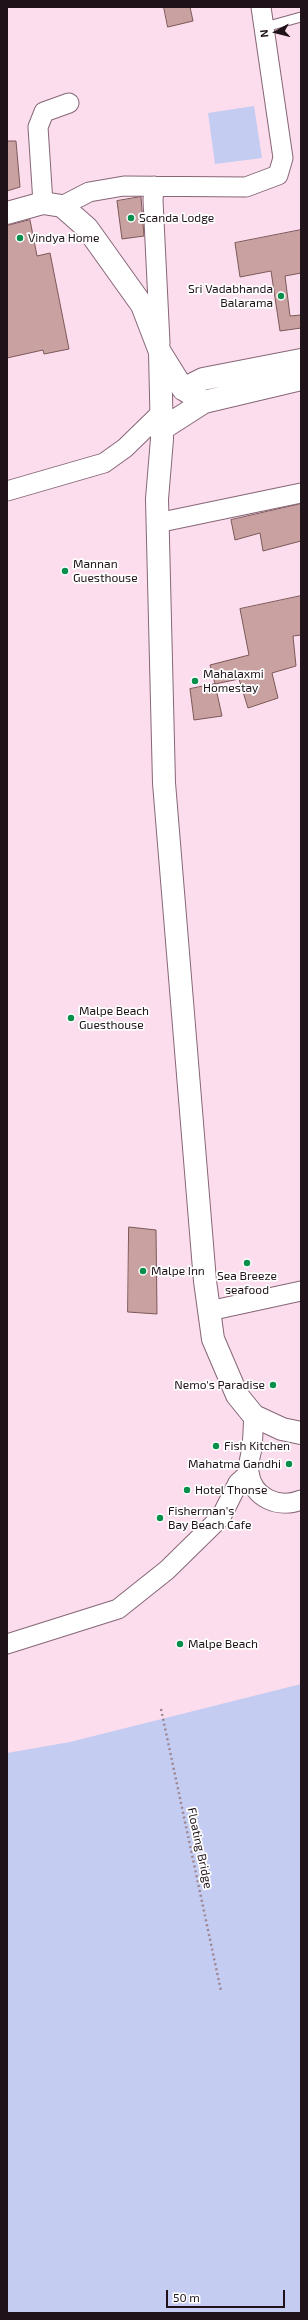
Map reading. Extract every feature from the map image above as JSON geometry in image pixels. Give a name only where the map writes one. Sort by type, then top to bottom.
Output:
[{"type":"street","points":[[7,213],[52,205],[89,192],[124,186],[246,187],[278,175],[284,158],[261,7]]},
{"type":"street","points":[[69,103],[44,112],[38,127],[52,205],[87,228],[142,305],[160,352],[183,389],[204,402]]},
{"type":"street","points":[[154,186],[153,200],[162,421],[157,522],[164,783],[204,1274],[213,1339],[237,1395],[254,1416],[291,1431]]},
{"type":"street","points":[[183,389],[203,379],[301,360]]},
{"type":"street","points":[[7,491],[104,463],[162,421],[204,402],[301,379]]},
{"type":"street","points":[[157,522],[301,493]]},
{"type":"street","points":[[209,1311],[301,1291]]},
{"type":"street","points":[[252,1450],[254,1416]]},
{"type":"street","points":[[291,1431],[269,1432],[259,1440],[252,1450],[248,1461],[248,1473],[253,1485],[260,1494],[270,1501],[282,1504],[301,1500]]},
{"type":"street","points":[[7,1644],[118,1609],[167,1570],[221,1517],[238,1483],[248,1473]]},
{"type":"lane","points":[[264,27],[301,17]]},
{"type":"path","name":"Floating Bridge","points":[[161,1708],[221,1991]]},
{"type":"water","points":[[254,106],[262,158],[215,164],[208,113]]},
{"type":"water","points":[[301,1684],[301,2313],[7,2313],[7,1753],[70,1742]]},
{"type":"building","points":[[164,7],[190,7],[193,21],[168,27]]},
{"type":"building","points":[[7,141],[16,141],[20,187],[7,191]]},
{"type":"building","name":"Scanda Lodge","points":[[141,197],[144,236],[122,239],[117,201]]},
{"type":"building","points":[[30,220],[37,256],[50,253],[69,349],[44,354],[43,350],[7,358],[7,226]]},
{"type":"building","name":"Sri Vadabhanda Balarama","points":[[301,230],[301,273],[285,276],[290,316],[301,315],[301,328],[280,331],[271,271],[240,277],[235,243]]},
{"type":"building","points":[[301,504],[301,541],[263,551],[260,533],[235,540],[231,520]]},
{"type":"building","points":[[301,596],[301,635],[293,636],[296,666],[272,673],[278,698],[248,708],[239,679],[215,684],[210,665],[249,655],[240,609]]},
{"type":"building","points":[[215,684],[222,716],[194,720],[190,689]]},
{"type":"building","name":"Malpe Inn","points":[[129,1227],[156,1230],[157,1314],[128,1312]]},
{"type":"place","name":"Scanda Lodge","points":[[131,218]]},
{"type":"place","name":"Vindya Home","points":[[20,238]]},
{"type":"place","name":"Sri Vadabhanda Balarama","points":[[281,296]]},
{"type":"place","name":"Mannan Guesthouse","points":[[65,571]]},
{"type":"place","name":"Mahalaxmi Homestay","points":[[195,681]]},
{"type":"place","name":"Malpe Beach Guesthouse","points":[[71,1018]]},
{"type":"place","name":"Sea Breeze seafood","points":[[247,1263]]},
{"type":"place","name":"Malpe Inn","points":[[143,1271]]},
{"type":"place","name":"Nemo's Paradise","points":[[273,1385]]},
{"type":"place","name":"Fish Kitchen","points":[[216,1446]]},
{"type":"place","name":"Mahatma Gandhi","points":[[289,1464]]},
{"type":"place","name":"Hotel Thonse","points":[[187,1490]]},
{"type":"place","name":"Fisherman's Bay Beach Cafe","points":[[160,1518]]},
{"type":"place","name":"Malpe Beach","points":[[180,1644]]}]
